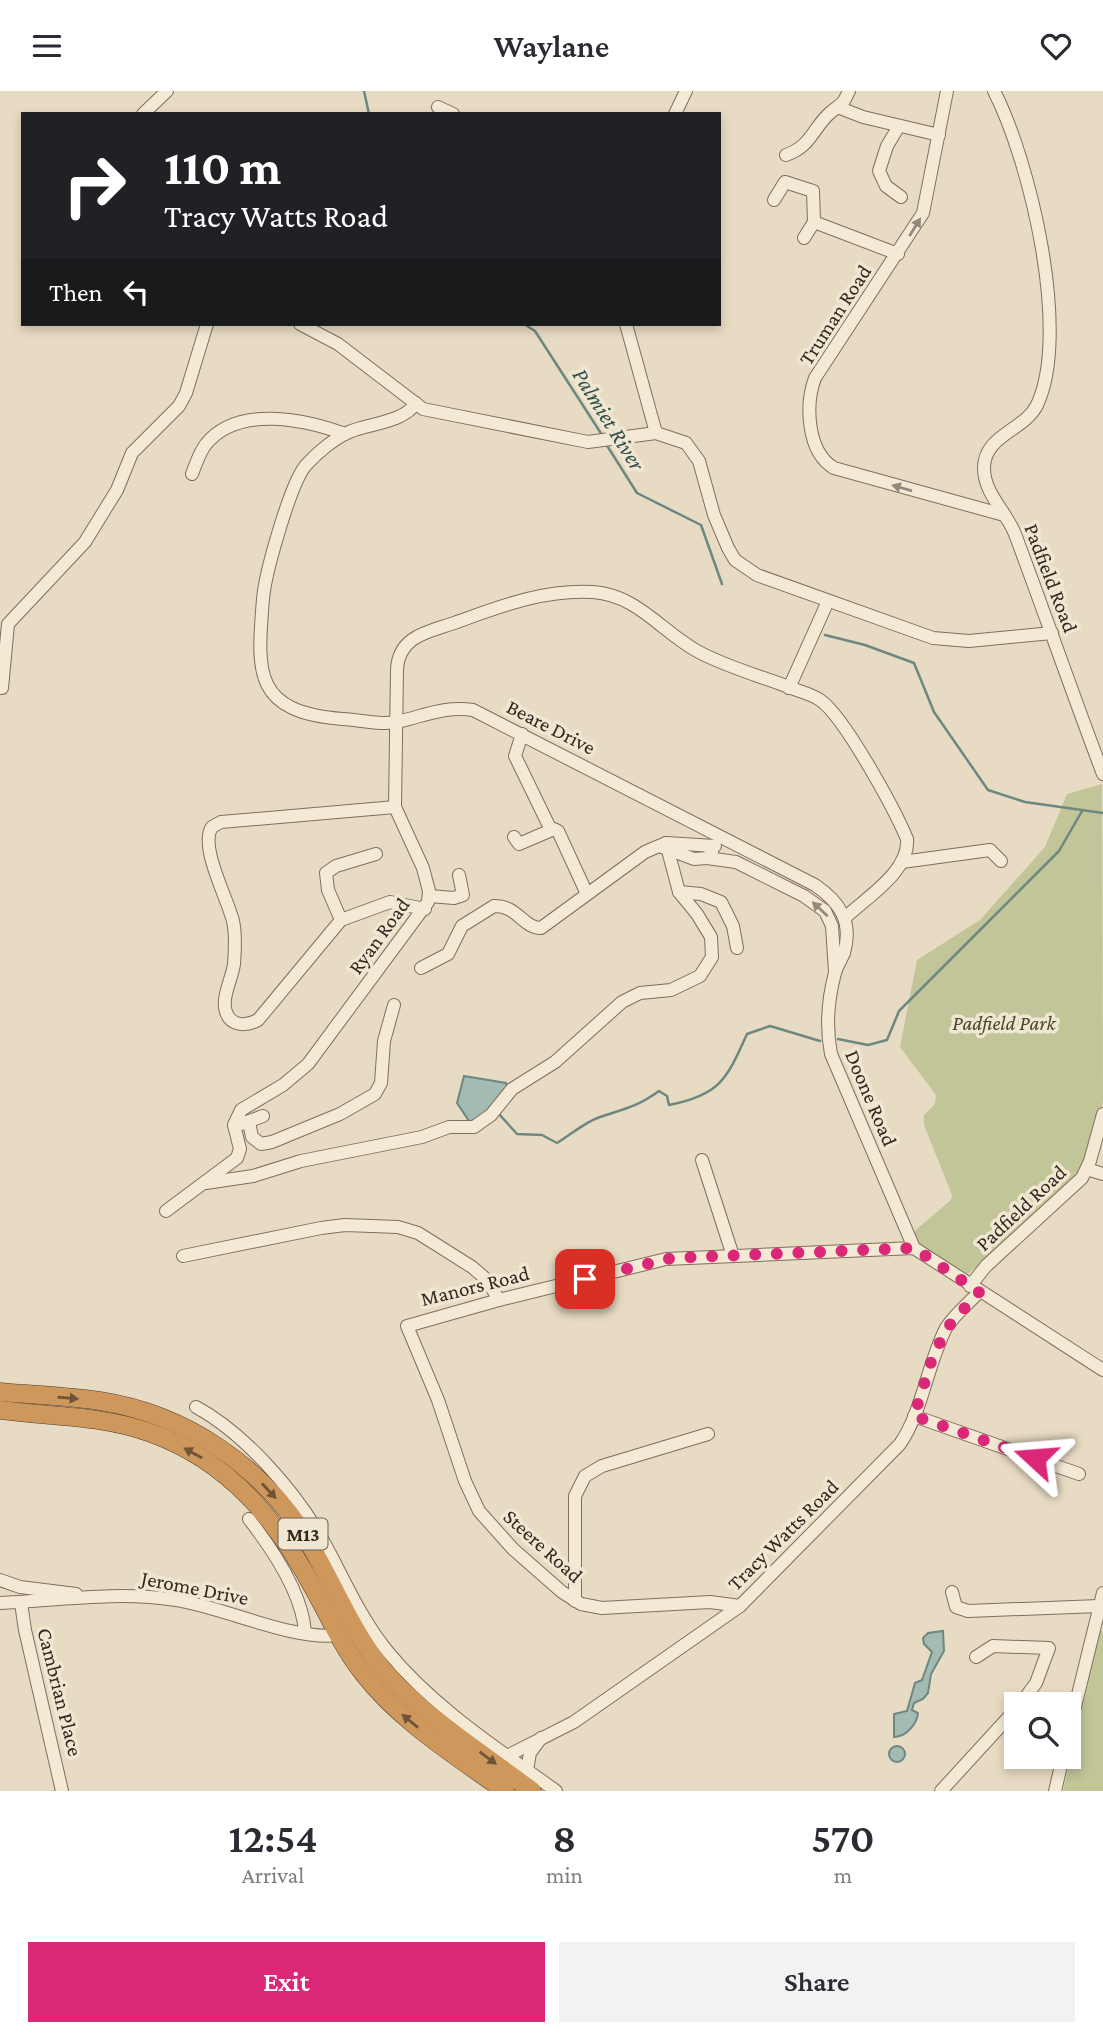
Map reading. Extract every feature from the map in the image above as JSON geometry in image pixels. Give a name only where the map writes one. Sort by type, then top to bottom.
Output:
[{"type":"highway","name":"M13","points":[[0,1392],[101,1401],[152,1414],[201,1436],[238,1462],[257,1478],[295,1521],[360,1637],[383,1670],[422,1707],[532,1791]]},
{"type":"highway","name":"M13","points":[[0,1410],[122,1423],[167,1439],[208,1462],[240,1486],[275,1524],[361,1671],[398,1712],[505,1791]]},
{"type":"street","points":[[146,112],[167,91]]},
{"type":"street","points":[[675,112],[686,91]]},
{"type":"street","points":[[786,155],[804,145],[831,113],[840,108],[849,91]]},
{"type":"street","name":"Truman Road","points":[[947,91],[923,213],[815,378],[810,399],[816,447],[822,459],[834,468],[1004,515]]},
{"type":"street","name":"Padfield Road","points":[[995,91],[1032,191],[1051,339],[1048,371],[1035,408],[1030,416],[994,445],[985,462],[989,490],[1014,531],[1103,774]]},
{"type":"street","points":[[438,107],[449,112]]},
{"type":"street","points":[[840,108],[939,135]]},
{"type":"street","points":[[899,126],[887,146],[879,171],[886,186],[901,197]]},
{"type":"street","points":[[774,200],[785,182],[814,193],[814,222],[804,238]]},
{"type":"street","points":[[814,222],[898,254]]},
{"type":"street","points":[[2,688],[8,624],[85,542],[117,490],[132,453],[179,406],[186,393],[206,326]]},
{"type":"street","points":[[310,326],[358,358],[424,409],[588,442],[656,433],[675,437],[696,453],[722,536],[735,560],[757,575],[921,635],[950,641],[1052,633]]},
{"type":"street","points":[[627,326],[656,433]]},
{"type":"street","points":[[416,404],[409,413],[345,434],[303,469],[269,561],[259,643],[261,672],[277,697],[303,714],[398,722],[397,661],[408,641],[509,604],[554,593],[592,592],[626,600],[699,652],[821,701],[850,737],[903,831],[907,848],[902,862],[846,917]]},
{"type":"street","points":[[192,474],[208,442],[226,427],[267,419],[311,422],[345,434]]},
{"type":"street","points":[[789,688],[828,601]]},
{"type":"street","name":"Beare Drive","points":[[398,722],[432,711],[459,708],[473,710],[717,841],[815,885],[832,898],[846,917]]},
{"type":"street","name":"Ryan Road","points":[[234,1125],[241,1109],[284,1085],[308,1063],[427,902],[424,868],[395,807],[398,722]]},
{"type":"street","points":[[522,734],[515,756],[551,830]]},
{"type":"street","points":[[395,807],[221,822],[210,831],[207,846],[234,927],[234,965],[225,1000],[227,1015],[232,1021],[246,1025],[258,1020],[341,920],[390,902],[427,902],[460,897]]},
{"type":"street","points":[[514,837],[520,844],[551,830],[559,832],[587,894]]},
{"type":"street","points":[[421,968],[448,954],[460,929],[471,919],[500,906],[518,913],[533,927],[541,928],[631,860],[664,846],[717,841]]},
{"type":"street","points":[[707,858],[717,841]]},
{"type":"street","points":[[664,846],[694,859],[736,862],[804,896],[825,912],[832,926],[835,972]]},
{"type":"street","points":[[206,1183],[422,1137],[449,1127],[474,1127],[484,1122],[512,1089],[555,1062],[622,1002],[640,993],[671,990],[706,970],[712,957],[710,937],[697,914],[679,892],[664,846]]},
{"type":"street","points":[[902,862],[990,850],[1001,861]]},
{"type":"street","points":[[341,920],[328,890],[326,873],[336,866],[376,855]]},
{"type":"street","points":[[459,875],[464,890],[460,897]]},
{"type":"street","points":[[679,892],[701,894],[721,902],[733,926],[737,948]]},
{"type":"street","points":[[460,897],[471,919]]},
{"type":"street","name":"Doone Road","points":[[846,917],[846,946],[835,972],[828,1028],[831,1054],[914,1248]]},
{"type":"street","points":[[249,1122],[254,1139],[261,1144],[272,1142],[368,1100],[382,1083],[384,1041],[394,1005]]},
{"type":"street","name":"Padfield Road","points":[[974,1289],[986,1266],[1072,1188],[1087,1169],[1103,1114]]},
{"type":"street","points":[[166,1211],[237,1158],[240,1149],[234,1125],[263,1116]]},
{"type":"street","points":[[702,1160],[733,1256]]},
{"type":"street","points":[[1087,1169],[1103,1174]]},
{"type":"street","points":[[183,1256],[345,1225],[398,1227],[418,1233],[472,1267],[487,1280],[499,1300]]},
{"type":"street","points":[[914,1248],[1103,1370]]},
{"type":"street","name":"Manors Road","points":[[407,1326],[658,1260],[914,1248]]},
{"type":"street","name":"Tracy Watts Road","points":[[514,1751],[595,1708],[740,1606],[907,1434],[931,1362],[946,1329],[974,1289]]},
{"type":"street","name":"Steere Road","points":[[407,1326],[438,1400],[465,1481],[480,1511],[513,1549],[575,1601],[602,1608],[710,1602],[740,1606]]},
{"type":"street","points":[[197,1407],[229,1430],[294,1496],[320,1536],[362,1617],[411,1679],[444,1709],[495,1745],[514,1751],[527,1770],[556,1791]]},
{"type":"street","points":[[914,1416],[1079,1474]]},
{"type":"street","points":[[575,1601],[576,1490],[591,1471],[708,1434]]},
{"type":"street","points":[[249,1519],[267,1545],[299,1606],[305,1633]]},
{"type":"street","points":[[0,1580],[20,1587],[86,1596]]},
{"type":"street","points":[[951,1592],[956,1607],[968,1611],[1099,1606]]},
{"type":"street","points":[[1078,1692],[1103,1593]]},
{"type":"street","name":"Jerome Drive","points":[[0,1603],[117,1594],[176,1600],[305,1633],[338,1635]]},
{"type":"street","name":"Cambrian Place","points":[[21,1603],[24,1630],[62,1791]]},
{"type":"street","points":[[976,1657],[993,1646],[1049,1648],[1036,1683],[1029,1692]]},
{"type":"street","points":[[941,1791],[1004,1721]]},
{"type":"street","points":[[527,1770],[530,1753],[541,1738]]},
{"type":"street","points":[[1055,1791],[1060,1769]]},
{"type":"green space","name":"Padfield Park","points":[[1102,784],[1103,1102],[1085,1170],[967,1275],[916,1244],[911,1234],[951,1200],[952,1195],[924,1125],[924,1115],[935,1104],[936,1095],[900,1047],[917,960],[980,920],[1045,847],[1067,794]]},
{"type":"green space","points":[[1100,1630],[1103,1631],[1103,1791],[1063,1791],[1068,1769],[1081,1769],[1081,1713]]},
{"type":"water","points":[[464,1076],[506,1083],[508,1090],[478,1120],[469,1121],[457,1103]]},
{"type":"water","points":[[943,1631],[944,1651],[931,1674],[928,1693],[914,1703],[912,1710],[918,1713],[915,1722],[906,1733],[894,1737],[894,1714],[907,1711],[915,1683],[922,1680],[932,1652],[924,1644],[923,1638],[928,1633]]},
{"type":"water","points":[[894,1746],[900,1746],[905,1754],[903,1760],[894,1762],[889,1757],[889,1751]]},
{"type":"waterway","name":"Palmiet River","points":[[364,91],[369,112]]},
{"type":"waterway","name":"Palmiet River","points":[[527,326],[535,331],[602,435]]},
{"type":"waterway","name":"Palmiet River","points":[[606,444],[637,493],[701,525],[722,584]]},
{"type":"waterway","name":"Palmiet River","points":[[825,635],[865,645],[914,663],[934,712],[988,790],[1025,802],[1103,813]]},
{"type":"waterway","points":[[838,1039],[868,1045],[887,1040],[899,1011],[1059,851],[1082,811]]},
{"type":"waterway","points":[[499,1114],[517,1134],[542,1135],[557,1143],[589,1122],[637,1104],[659,1091],[667,1096],[669,1105],[711,1090],[727,1073],[747,1034],[770,1026],[820,1041]]},
{"type":"route","points":[[585,1279],[672,1258],[914,1248],[979,1292],[946,1329],[931,1362],[914,1416],[1035,1458]]}]
